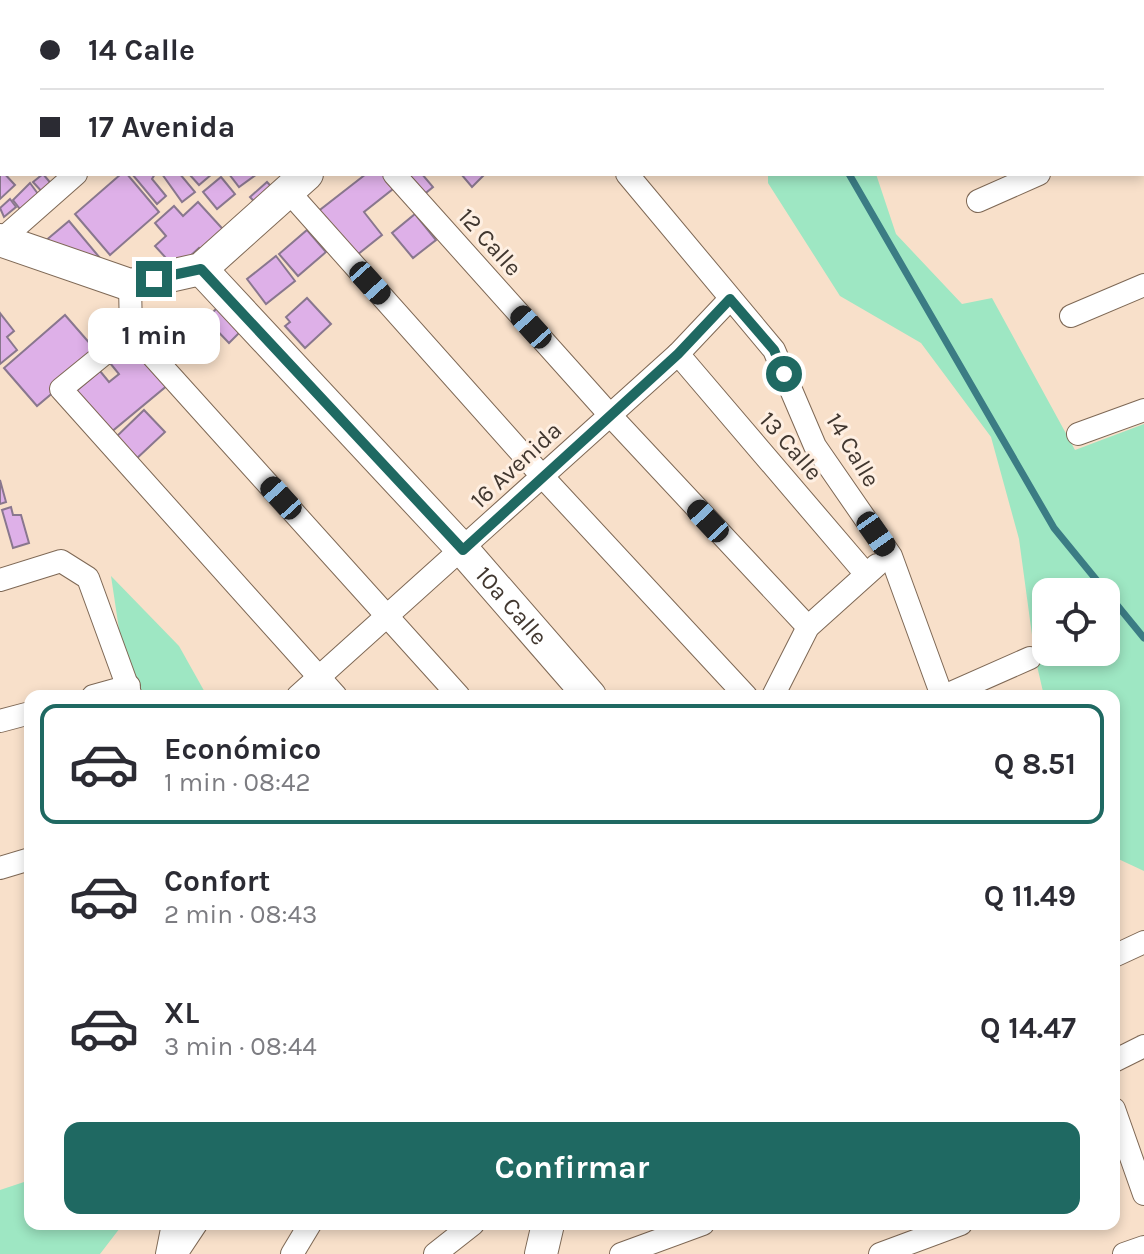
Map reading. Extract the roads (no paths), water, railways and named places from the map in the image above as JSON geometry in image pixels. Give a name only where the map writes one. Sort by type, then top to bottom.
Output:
[{"type":"street","points":[[74,176],[0,240],[130,285],[201,269],[297,182],[542,476],[740,690]]},
{"type":"street","name":"12 Calle","points":[[396,176],[609,414],[808,627]]},
{"type":"street","name":"14 Calle","points":[[629,176],[774,350],[815,446],[891,556],[941,690]]},
{"type":"street","points":[[978,201],[1034,176]]},
{"type":"street","name":"10a Calle","points":[[201,269],[463,550],[585,690]]},
{"type":"street","points":[[130,285],[131,332],[454,690]]},
{"type":"street","points":[[1071,316],[1144,285]]},
{"type":"street","name":"16 Avenida","points":[[305,690],[678,354],[730,299]]},
{"type":"street","points":[[131,332],[61,389],[330,690]]},
{"type":"street","name":"13 Calle","points":[[678,354],[865,573]]},
{"type":"street","points":[[1078,434],[1144,410]]},
{"type":"street","points":[[776,690],[808,627],[865,573],[891,556]]},
{"type":"street","points":[[0,580],[61,561],[88,578],[130,690]]},
{"type":"street","points":[[957,690],[1030,658]]},
{"type":"street","points":[[0,721],[24,715]]},
{"type":"street","points":[[0,868],[24,864]]},
{"type":"street","points":[[1120,953],[1144,942]]},
{"type":"street","points":[[1120,1058],[1144,1046]]},
{"type":"street","points":[[1120,1128],[1144,1194]]},
{"type":"street","points":[[167,1254],[172,1230]]},
{"type":"street","points":[[176,1254],[192,1230]]},
{"type":"street","points":[[292,1254],[306,1230]]},
{"type":"street","points":[[435,1254],[465,1230]]},
{"type":"street","points":[[541,1254],[547,1230]]},
{"type":"street","points":[[621,1254],[687,1230]]},
{"type":"street","points":[[880,1254],[945,1230]]},
{"type":"street","points":[[1124,1254],[1144,1247]]},
{"type":"waterway","points":[[850,176],[1054,528],[1144,638]]}]
